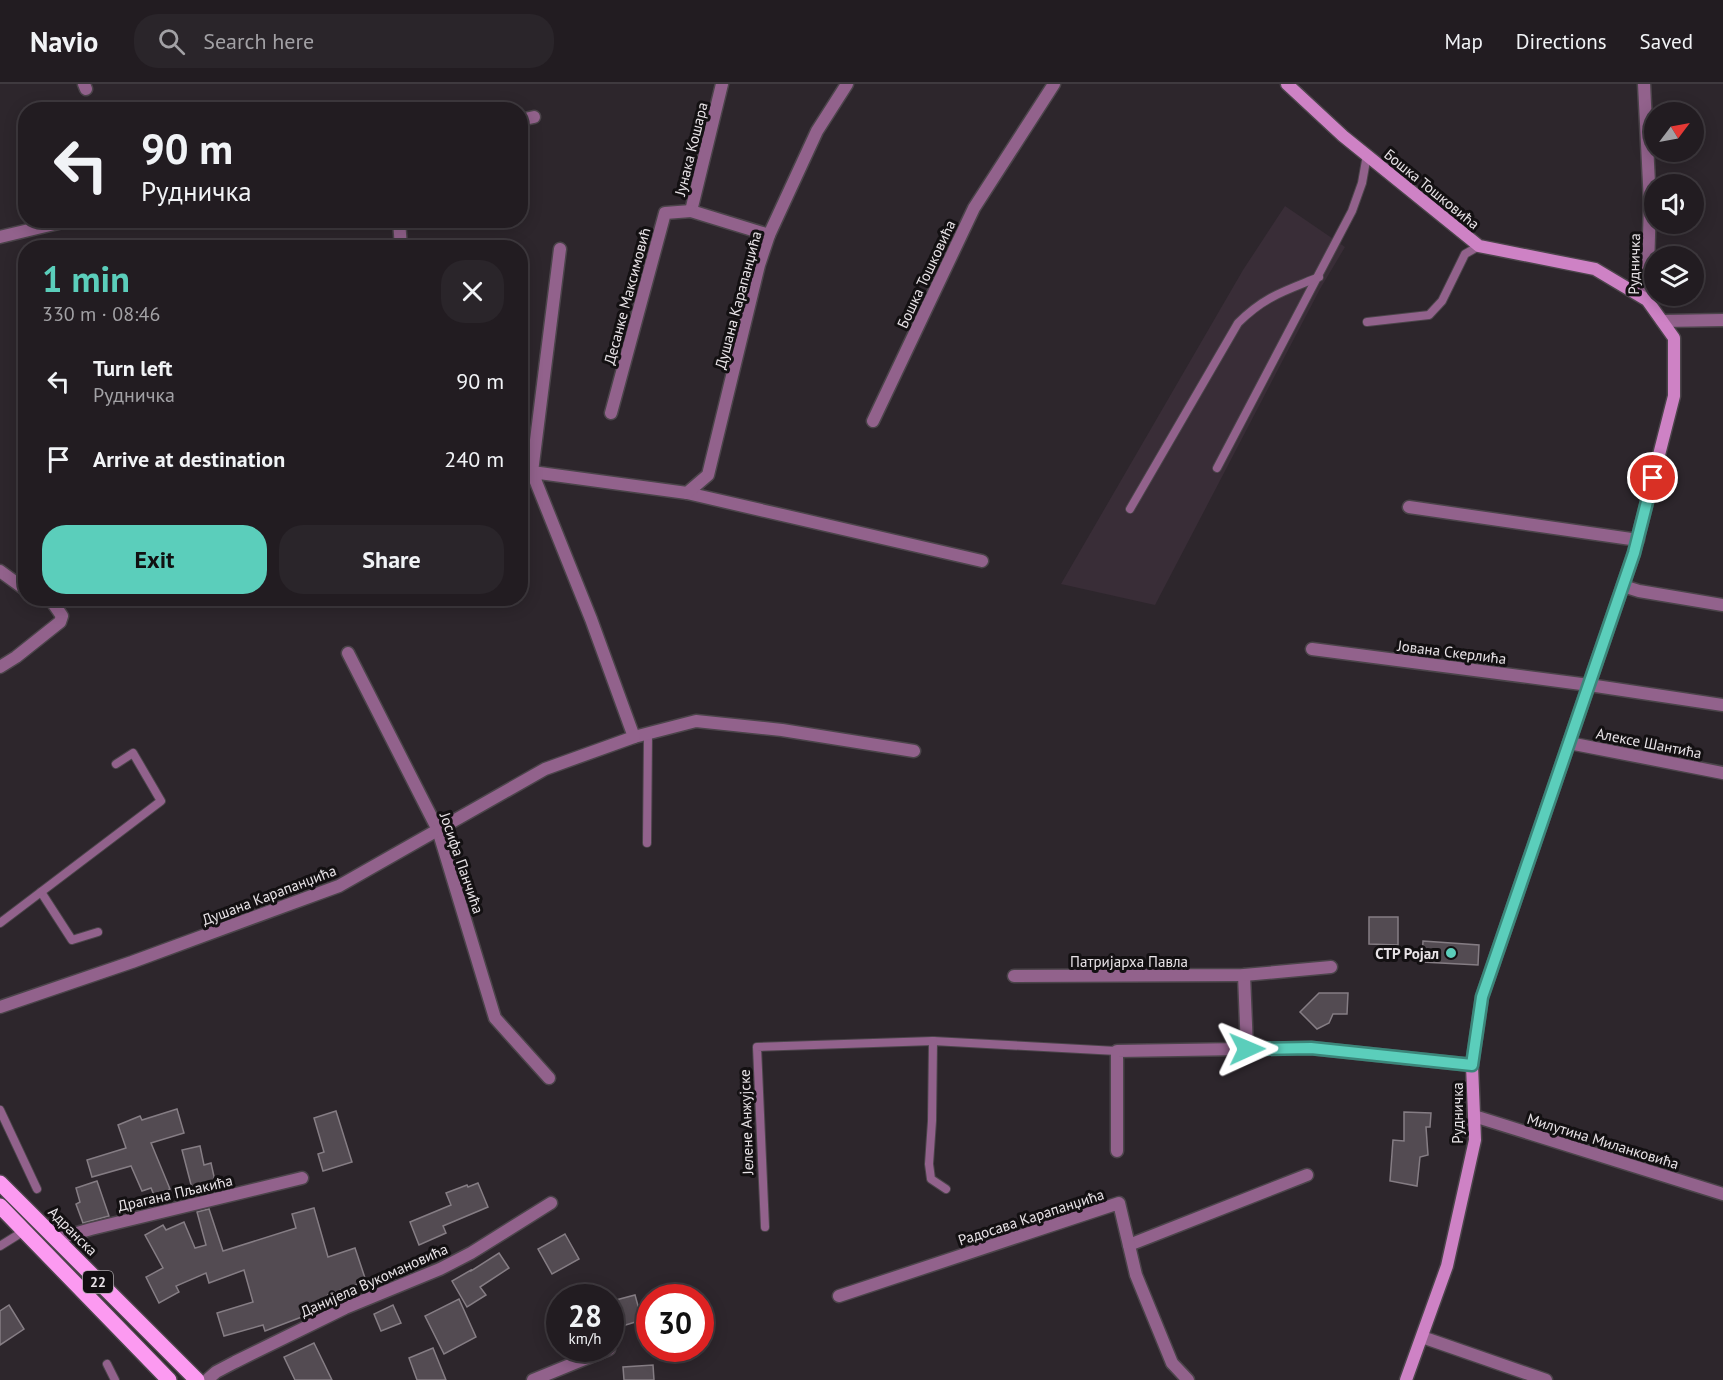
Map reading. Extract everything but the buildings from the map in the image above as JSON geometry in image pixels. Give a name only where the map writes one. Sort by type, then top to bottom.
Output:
[{"type":"main road","name":"Адранска","points":[[0,1183],[197,1380]]},
{"type":"main road","name":"22","points":[[0,1206],[169,1380]]},
{"type":"street","name":"Јунака Кошара","points":[[722,84],[691,211],[769,235]]},
{"type":"street","name":"Душана Карапанџића","points":[[687,493],[708,475],[759,265],[769,235],[817,131],[847,84]]},
{"type":"street","name":"Бошка Тошковића","points":[[873,422],[974,208],[1054,84]]},
{"type":"street","name":"Бошка Тошковића","points":[[1287,84],[1343,136],[1479,246],[1595,269],[1644,298]]},
{"type":"street","name":"Рудничка","points":[[1644,84],[1650,203],[1649,246]]},
{"type":"street","points":[[528,118],[534,117]]},
{"type":"street","name":"Десанке Максимовић","points":[[611,413],[665,213],[691,211]]},
{"type":"street","points":[[0,237],[38,228]]},
{"type":"street","points":[[528,460],[560,249]]},
{"type":"street","name":"Рудничка","points":[[1406,1380],[1447,1266],[1475,1140],[1472,1065],[1482,997],[1638,540],[1674,396],[1674,338],[1651,306]]},
{"type":"street","points":[[1662,321],[1723,320]]},
{"type":"street","points":[[528,473],[687,493],[982,561]]},
{"type":"street","points":[[528,477],[591,619],[634,737]]},
{"type":"street","points":[[1409,507],[1638,540]]},
{"type":"street","points":[[0,571],[18,584]]},
{"type":"street","points":[[1623,586],[1639,591],[1723,605]]},
{"type":"street","points":[[0,667],[60,622],[62,616],[55,606]]},
{"type":"street","name":"Јована Скерлића","points":[[1311,649],[1723,705]]},
{"type":"street","name":"Јосифа Панчића","points":[[348,653],[438,830],[495,1018],[549,1078]]},
{"type":"street","name":"Душана Карапанџића","points":[[0,1007],[132,962],[339,886],[545,769],[634,737],[696,721],[782,730],[914,751]]},
{"type":"street","name":"Алексе Шантића","points":[[1569,743],[1723,773]]},
{"type":"street","name":"Патријарха Павла","points":[[1014,976],[1244,975],[1330,967]]},
{"type":"street","points":[[1244,975],[1247,1049]]},
{"type":"street","name":"Јелене Анжујске","points":[[1117,1051],[1311,1048],[1472,1065]]},
{"type":"street","points":[[1117,1051],[1117,1151]]},
{"type":"street","name":"Милутина Миланковића","points":[[1474,1116],[1723,1194]]},
{"type":"street","points":[[1130,1245],[1307,1175]]},
{"type":"street","name":"Драгана Пљакића","points":[[56,1239],[121,1221],[302,1178]]},
{"type":"street","name":"Данијела Вукомановића","points":[[207,1380],[216,1372],[235,1362],[345,1308],[441,1269],[551,1203]]},
{"type":"street","name":"Радосава Карапанџића","points":[[839,1296],[1119,1203],[1137,1275],[1172,1362],[1188,1380]]},
{"type":"street","points":[[1422,1337],[1546,1380]]},
{"type":"street","points":[[533,1380],[576,1362]]},
{"type":"lane","points":[[1216,468],[1352,211],[1362,183],[1367,155]]},
{"type":"lane","points":[[1367,322],[1429,315],[1442,301],[1464,254],[1479,246]]},
{"type":"lane","points":[[1130,509],[1238,323],[1253,308],[1272,296],[1318,278]]},
{"type":"lane","points":[[647,843],[648,734]]},
{"type":"lane","points":[[0,923],[161,801],[134,753],[116,764]]},
{"type":"lane","points":[[41,892],[72,940],[98,932]]},
{"type":"lane","points":[[933,1041],[929,1164],[931,1179],[946,1190]]},
{"type":"lane","name":"Јелене Анжујске","points":[[765,1227],[758,1047],[933,1041],[1117,1051]]},
{"type":"lane","points":[[0,1110],[37,1189]]},
{"type":"lane","points":[[0,1246],[24,1231]]},
{"type":"lane","points":[[107,1364],[115,1380]]},
{"type":"shaded area","points":[[1285,206],[1345,247],[1320,289],[1155,605],[1061,584],[1243,270]]},
{"type":"place","name":"СТР Ројал","points":[[1451,953]]},
{"type":"route","points":[[1247,1049],[1311,1048],[1472,1065],[1482,997],[1634,553],[1653,478]]}]
